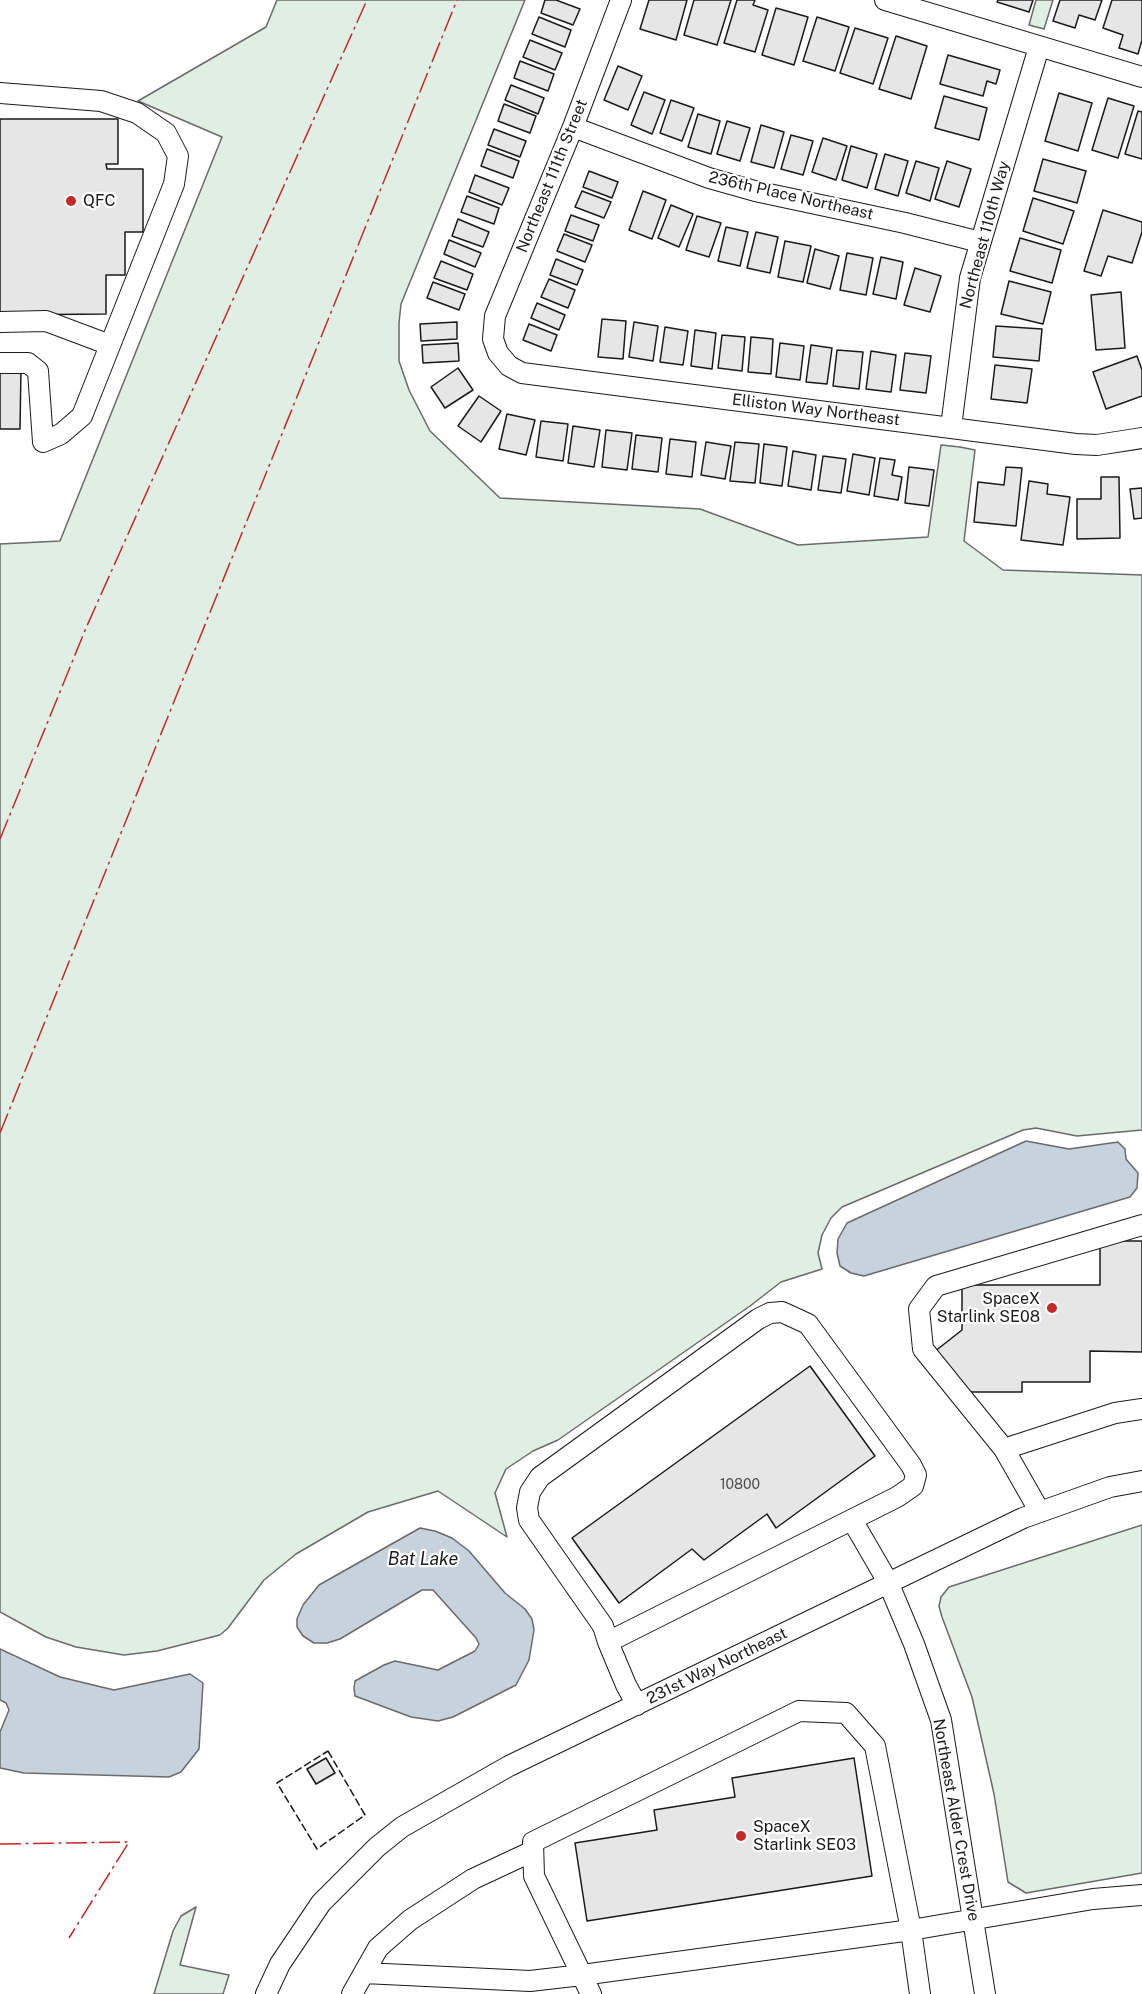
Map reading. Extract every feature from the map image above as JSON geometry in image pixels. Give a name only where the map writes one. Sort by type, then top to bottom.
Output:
[{"type":"street","name":"Northeast 111th Street","points":[[498,353],[493,339],[495,316],[573,127],[621,0]]},
{"type":"street","points":[[885,0],[917,4],[1039,47],[1142,77]]},
{"type":"street","name":"Northeast 110th Way","points":[[951,427],[963,316],[980,242],[1039,47]]},
{"type":"street","points":[[0,93],[100,101],[137,113],[166,133],[178,156],[174,184],[82,416],[61,434],[43,442],[38,371],[28,363],[0,363]]},
{"type":"street","name":"236th Place Northeast","points":[[573,127],[709,178],[755,191],[905,223],[980,242]]},
{"type":"street","points":[[0,322],[46,321],[110,345]]},
{"type":"street","name":"Elliston Way Northeast","points":[[498,353],[509,366],[522,373],[1076,444],[1097,445],[1142,438]]},
{"type":"street","points":[[1040,1512],[1004,1449],[923,1349],[919,1310],[936,1286],[1142,1225]]},
{"type":"street","points":[[608,1642],[852,1520],[913,1486],[916,1475],[808,1324],[782,1312],[770,1313],[758,1319],[540,1477],[530,1492],[527,1508],[529,1520],[591,1607],[637,1705]]},
{"type":"street","points":[[1004,1449],[1115,1413],[1142,1409]]},
{"type":"street","name":"231st Way Northeast","points":[[266,1994],[280,1964],[321,1903],[376,1847],[402,1827],[509,1767],[888,1582],[1040,1512],[1110,1487],[1142,1481]]},
{"type":"street","name":"Northeast Alder Crest Drive","points":[[852,1520],[888,1582],[914,1644],[940,1720],[985,1994]]},
{"type":"street","points":[[591,1994],[534,1876],[533,1842],[727,1744],[799,1711],[846,1713],[875,1746],[911,1930],[920,1994]]},
{"type":"street","points":[[352,1994],[378,1948],[410,1920],[473,1880],[533,1851]]},
{"type":"street","points":[[364,1973],[530,1981],[582,1976],[911,1930],[1093,1899],[1142,1895]]},
{"type":"green space","points":[[277,0],[525,0],[401,304],[399,323],[399,361],[409,390],[430,431],[500,498],[700,509],[798,545],[928,537],[941,445],[960,447],[975,450],[964,541],[1003,570],[1142,575],[1142,1130],[1077,1136],[1036,1128],[1023,1130],[842,1207],[831,1218],[822,1235],[818,1253],[822,1269],[781,1282],[558,1440],[533,1451],[506,1469],[495,1493],[507,1537],[438,1491],[368,1512],[296,1554],[264,1580],[228,1628],[220,1635],[157,1651],[124,1655],[76,1647],[46,1637],[0,1612],[0,544],[60,541],[222,137],[138,101],[266,27]]},
{"type":"green space","points":[[1036,0],[1053,0],[1044,29],[1029,25]]},
{"type":"green space","points":[[1142,1525],[1142,1873],[1026,1893],[1008,1882],[994,1794],[972,1697],[942,1617],[939,1606],[941,1597],[949,1587]]},
{"type":"green space","points":[[196,1907],[180,1965],[229,1975],[223,1994],[154,1994],[173,1931],[181,1916]]},
{"type":"water","points":[[1026,1141],[1069,1149],[1118,1142],[1125,1149],[1126,1159],[1138,1173],[1137,1188],[1130,1197],[864,1276],[851,1273],[840,1266],[837,1253],[838,1239],[847,1223]]},
{"type":"water","name":"Bat Lake","points":[[420,1528],[452,1538],[469,1551],[505,1593],[525,1609],[532,1619],[534,1630],[529,1660],[516,1685],[453,1717],[438,1721],[411,1717],[355,1696],[354,1688],[355,1681],[395,1661],[438,1670],[475,1651],[479,1644],[476,1638],[433,1590],[422,1590],[340,1639],[327,1643],[314,1643],[303,1636],[297,1627],[297,1619],[303,1605],[319,1585]]},
{"type":"water","points":[[0,1649],[60,1677],[114,1690],[190,1674],[203,1683],[199,1749],[181,1772],[169,1777],[24,1773],[0,1768],[0,1732],[9,1710],[6,1703],[0,1700]]},
{"type":"building","points":[[545,0],[556,0],[580,9],[573,25],[541,13]]},
{"type":"building","points":[[649,0],[687,0],[676,40],[640,29]]},
{"type":"building","points":[[694,0],[731,0],[717,45],[684,35]]},
{"type":"building","points":[[737,0],[755,0],[753,5],[768,10],[755,52],[724,43]]},
{"type":"building","points":[[998,0],[1033,0],[1029,12],[997,2]]},
{"type":"building","points":[[1060,0],[1102,0],[1095,20],[1079,15],[1075,28],[1053,21]]},
{"type":"building","points":[[1112,0],[1142,0],[1142,40],[1138,54],[1119,48],[1123,35],[1103,28]]},
{"type":"building","points":[[776,8],[808,17],[794,65],[762,55]]},
{"type":"building","points":[[539,17],[571,30],[565,47],[532,34]]},
{"type":"building","points":[[817,17],[849,27],[835,71],[803,61]]},
{"type":"building","points":[[855,28],[888,38],[873,84],[840,73]]},
{"type":"building","points":[[896,36],[927,46],[911,99],[879,89]]},
{"type":"building","points":[[530,40],[562,53],[555,70],[523,57]]},
{"type":"building","points":[[948,55],[1000,70],[996,84],[987,81],[983,96],[940,84]]},
{"type":"building","points":[[520,61],[554,74],[548,91],[514,78]]},
{"type":"building","points":[[618,66],[642,76],[628,110],[604,100]]},
{"type":"building","points":[[511,85],[544,98],[538,114],[505,100]]},
{"type":"building","points":[[644,92],[665,100],[652,134],[631,125]]},
{"type":"building","points":[[1059,93],[1092,103],[1078,151],[1045,141]]},
{"type":"building","points":[[944,96],[987,108],[979,140],[935,128]]},
{"type":"building","points":[[1108,98],[1134,106],[1118,158],[1092,150]]},
{"type":"building","points":[[671,100],[694,108],[682,141],[660,133]]},
{"type":"building","points":[[504,104],[536,116],[530,133],[498,121]]},
{"type":"building","points":[[1138,111],[1142,112],[1142,159],[1125,154]]},
{"type":"building","points":[[698,114],[720,121],[711,154],[688,147]]},
{"type":"building","name":"QFC","points":[[0,119],[118,119],[118,164],[106,164],[107,169],[143,169],[143,232],[125,232],[125,275],[106,275],[106,314],[0,315]]},
{"type":"building","points":[[727,121],[750,128],[740,161],[717,154]]},
{"type":"building","points":[[761,125],[784,132],[774,168],[751,162]]},
{"type":"building","points":[[494,129],[526,141],[520,157],[488,145]]},
{"type":"building","points":[[791,135],[813,141],[803,175],[781,169]]},
{"type":"building","points":[[823,138],[847,146],[836,180],[812,172]]},
{"type":"building","points":[[851,146],[877,154],[867,188],[842,180]]},
{"type":"building","points":[[487,149],[519,161],[513,178],[481,166]]},
{"type":"building","points":[[885,154],[908,161],[898,196],[875,189]]},
{"type":"building","points":[[1043,159],[1086,171],[1077,203],[1034,191]]},
{"type":"building","points":[[916,161],[939,168],[930,201],[906,193]]},
{"type":"building","points":[[947,161],[971,169],[959,207],[935,199]]},
{"type":"building","points":[[589,171],[618,182],[612,198],[583,187]]},
{"type":"building","points":[[475,175],[509,188],[502,205],[469,192]]},
{"type":"building","points":[[582,191],[611,202],[604,218],[575,207]]},
{"type":"building","points":[[643,191],[666,200],[652,239],[629,230]]},
{"type":"building","points":[[467,196],[499,208],[494,224],[461,212]]},
{"type":"building","points":[[1033,198],[1074,211],[1063,244],[1023,231]]},
{"type":"building","points":[[671,205],[693,214],[679,247],[658,238]]},
{"type":"building","points":[[1103,210],[1142,222],[1142,232],[1132,263],[1108,256],[1101,276],[1084,271]]},
{"type":"building","points":[[571,215],[599,225],[593,241],[565,231]]},
{"type":"building","points":[[697,216],[721,223],[709,257],[686,250]]},
{"type":"building","points":[[458,219],[489,232],[483,247],[452,236]]},
{"type":"building","points":[[726,227],[748,232],[740,266],[718,261]]},
{"type":"building","points":[[756,232],[778,237],[770,273],[747,268]]},
{"type":"building","points":[[564,234],[592,245],[585,262],[557,251]]},
{"type":"building","points":[[1020,238],[1061,250],[1052,283],[1010,271]]},
{"type":"building","points":[[449,240],[481,253],[475,267],[444,254]]},
{"type":"building","points":[[785,241],[811,246],[803,282],[778,277]]},
{"type":"building","points":[[815,249],[839,256],[830,289],[807,283]]},
{"type":"building","points":[[847,253],[873,258],[866,295],[840,290]]},
{"type":"building","points":[[881,257],[903,262],[896,299],[873,294]]},
{"type":"building","points":[[556,259],[583,270],[577,285],[550,275]]},
{"type":"building","points":[[441,261],[473,274],[467,290],[434,278]]},
{"type":"building","points":[[915,268],[941,276],[930,312],[904,305]]},
{"type":"building","points":[[549,279],[575,290],[568,308],[541,297]]},
{"type":"building","points":[[1009,281],[1051,292],[1043,324],[1001,314]]},
{"type":"building","points":[[433,282],[465,294],[459,310],[427,298]]},
{"type":"building","points":[[1121,292],[1125,348],[1096,350],[1091,295]]},
{"type":"building","points":[[537,303],[565,315],[559,330],[531,318]]},
{"type":"building","points":[[602,319],[626,321],[623,359],[598,357]]},
{"type":"building","points":[[457,322],[457,339],[421,341],[420,324]]},
{"type":"building","points":[[634,322],[658,326],[653,361],[629,357]]},
{"type":"building","points":[[529,324],[557,335],[551,351],[523,340]]},
{"type":"building","points":[[996,326],[1042,329],[1039,361],[993,357]]},
{"type":"building","points":[[665,327],[688,331],[683,365],[660,362]]},
{"type":"building","points":[[695,330],[716,333],[712,369],[691,366]]},
{"type":"building","points":[[722,335],[745,337],[742,371],[718,368]]},
{"type":"building","points":[[751,337],[773,339],[771,374],[748,372]]},
{"type":"building","points":[[458,343],[459,361],[423,363],[422,345]]},
{"type":"building","points":[[780,343],[804,346],[800,380],[776,377]]},
{"type":"building","points":[[811,345],[832,348],[827,384],[806,382]]},
{"type":"building","points":[[837,350],[863,352],[859,389],[833,386]]},
{"type":"building","points":[[871,351],[896,355],[891,392],[866,389]]},
{"type":"building","points":[[905,353],[931,356],[926,393],[900,390]]},
{"type":"building","points":[[1137,356],[1142,370],[1142,396],[1106,409],[1093,372]]},
{"type":"building","points":[[995,365],[1032,369],[1027,403],[991,399]]},
{"type":"building","points":[[0,367],[21,368],[20,429],[0,429]]},
{"type":"building","points":[[458,368],[473,390],[445,408],[431,387]]},
{"type":"building","points":[[479,396],[501,411],[481,442],[458,426]]},
{"type":"building","points":[[507,414],[535,420],[526,455],[499,449]]},
{"type":"building","points":[[541,421],[568,424],[563,461],[536,457]]},
{"type":"building","points":[[573,426],[600,430],[594,467],[568,463]]},
{"type":"building","points":[[606,430],[632,433],[627,470],[602,467]]},
{"type":"building","points":[[636,435],[662,438],[658,472],[632,469]]},
{"type":"building","points":[[670,439],[696,442],[692,477],[666,474]]},
{"type":"building","points":[[706,442],[731,446],[725,479],[701,475]]},
{"type":"building","points":[[735,442],[759,444],[755,483],[730,481]]},
{"type":"building","points":[[764,444],[787,447],[782,486],[760,483]]},
{"type":"building","points":[[793,451],[816,455],[811,490],[788,486]]},
{"type":"building","points":[[853,454],[875,458],[869,495],[847,491]]},
{"type":"building","points":[[823,456],[846,459],[841,493],[818,490]]},
{"type":"building","points":[[880,458],[895,460],[892,475],[902,477],[898,500],[874,496]]},
{"type":"building","points":[[909,467],[934,470],[929,506],[905,503]]},
{"type":"building","points":[[1006,467],[1022,468],[1016,526],[974,522],[978,482],[1004,485]]},
{"type":"building","points":[[1101,477],[1119,477],[1120,538],[1077,539],[1077,499],[1101,499]]},
{"type":"building","points":[[1029,481],[1048,484],[1047,494],[1070,497],[1063,545],[1021,540]]},
{"type":"building","points":[[1142,488],[1142,518],[1134,519],[1130,489]]},
{"type":"building","name":"SpaceX Starlink SE08","points":[[1100,1241],[1142,1241],[1142,1352],[1090,1351],[1090,1382],[1022,1382],[1022,1392],[966,1392],[934,1352],[962,1330],[962,1285],[1100,1285]]},
{"type":"building","points":[[810,1366],[875,1456],[776,1528],[767,1514],[704,1560],[692,1549],[619,1603],[572,1538]]},
{"type":"building","points":[[326,1758],[335,1773],[316,1784],[307,1769]]},
{"type":"building","name":"SpaceX Starlink SE03","points":[[854,1758],[872,1876],[587,1921],[575,1843],[657,1830],[654,1810],[735,1797],[732,1778]]},
{"type":"fence","points":[[328,1751],[365,1815],[317,1849],[277,1783],[328,1751]]},
{"type":"power","points":[[0,839],[86,628],[367,0]]},
{"type":"power","points":[[0,1133],[457,0]]},
{"type":"power","points":[[0,1844],[129,1842],[69,1938]]},
{"type":"place","name":"QFC","points":[[71,201]]},
{"type":"place","name":"SpaceX Starlink SE08","points":[[1052,1308]]},
{"type":"place","name":"SpaceX Starlink SE03","points":[[741,1836]]}]
